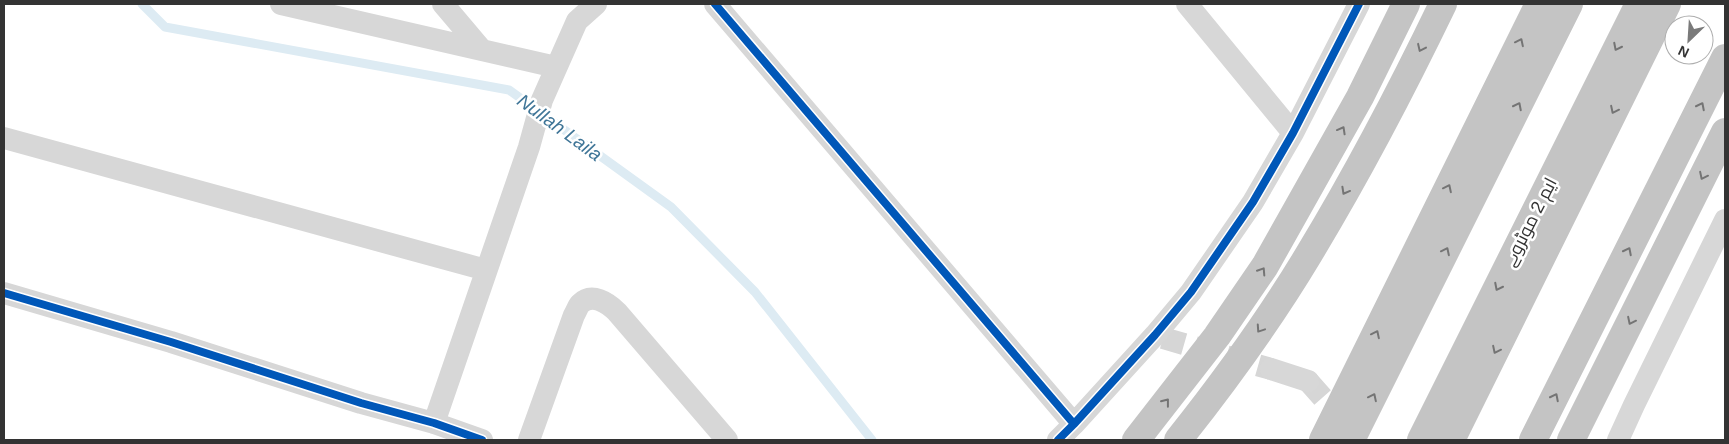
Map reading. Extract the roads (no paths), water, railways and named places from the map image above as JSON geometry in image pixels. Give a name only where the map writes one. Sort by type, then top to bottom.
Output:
[{"type":"highway","points":[[1136,440],[1217,336],[1265,266],[1360,97],[1406,4]]},
{"type":"highway","points":[[1178,440],[1239,360],[1308,256],[1389,114],[1443,4]]},
{"type":"highway","points":[[1323,440],[1539,4]]},
{"type":"highway","points":[[1352,440],[1569,4]]},
{"type":"highway","name":"ایم 2 موٹروے","points":[[1421,440],[1639,4]]},
{"type":"highway","points":[[1451,440],[1667,4]]},
{"type":"highway","points":[[1533,440],[1725,58]]},
{"type":"highway","points":[[1571,440],[1725,132]]},
{"type":"street","points":[[281,4],[556,67]]},
{"type":"street","points":[[443,4],[482,50]]},
{"type":"street","points":[[434,423],[529,147],[542,100],[577,21],[596,4]]},
{"type":"street","points":[[715,4],[1074,424]]},
{"type":"street","points":[[1188,4],[1293,133]]},
{"type":"street","points":[[1058,440],[1159,336],[1253,202],[1293,133],[1360,4]]},
{"type":"street","points":[[4,138],[486,270]]},
{"type":"street","points":[[1618,440],[1725,220]]},
{"type":"street","points":[[4,293],[171,342],[361,403],[434,423],[482,440]]},
{"type":"street","points":[[529,440],[574,315],[580,304],[589,299],[598,299],[609,304],[617,312],[727,440]]},
{"type":"street","points":[[1271,369],[1308,381]]},
{"type":"waterway","name":"Nullah Laila","points":[[142,4],[165,27],[509,90],[671,207],[755,292],[872,440]]},
{"type":"tunnel","points":[[1163,338],[1271,369]]},
{"type":"tunnel","points":[[1308,381],[1347,425]]}]
